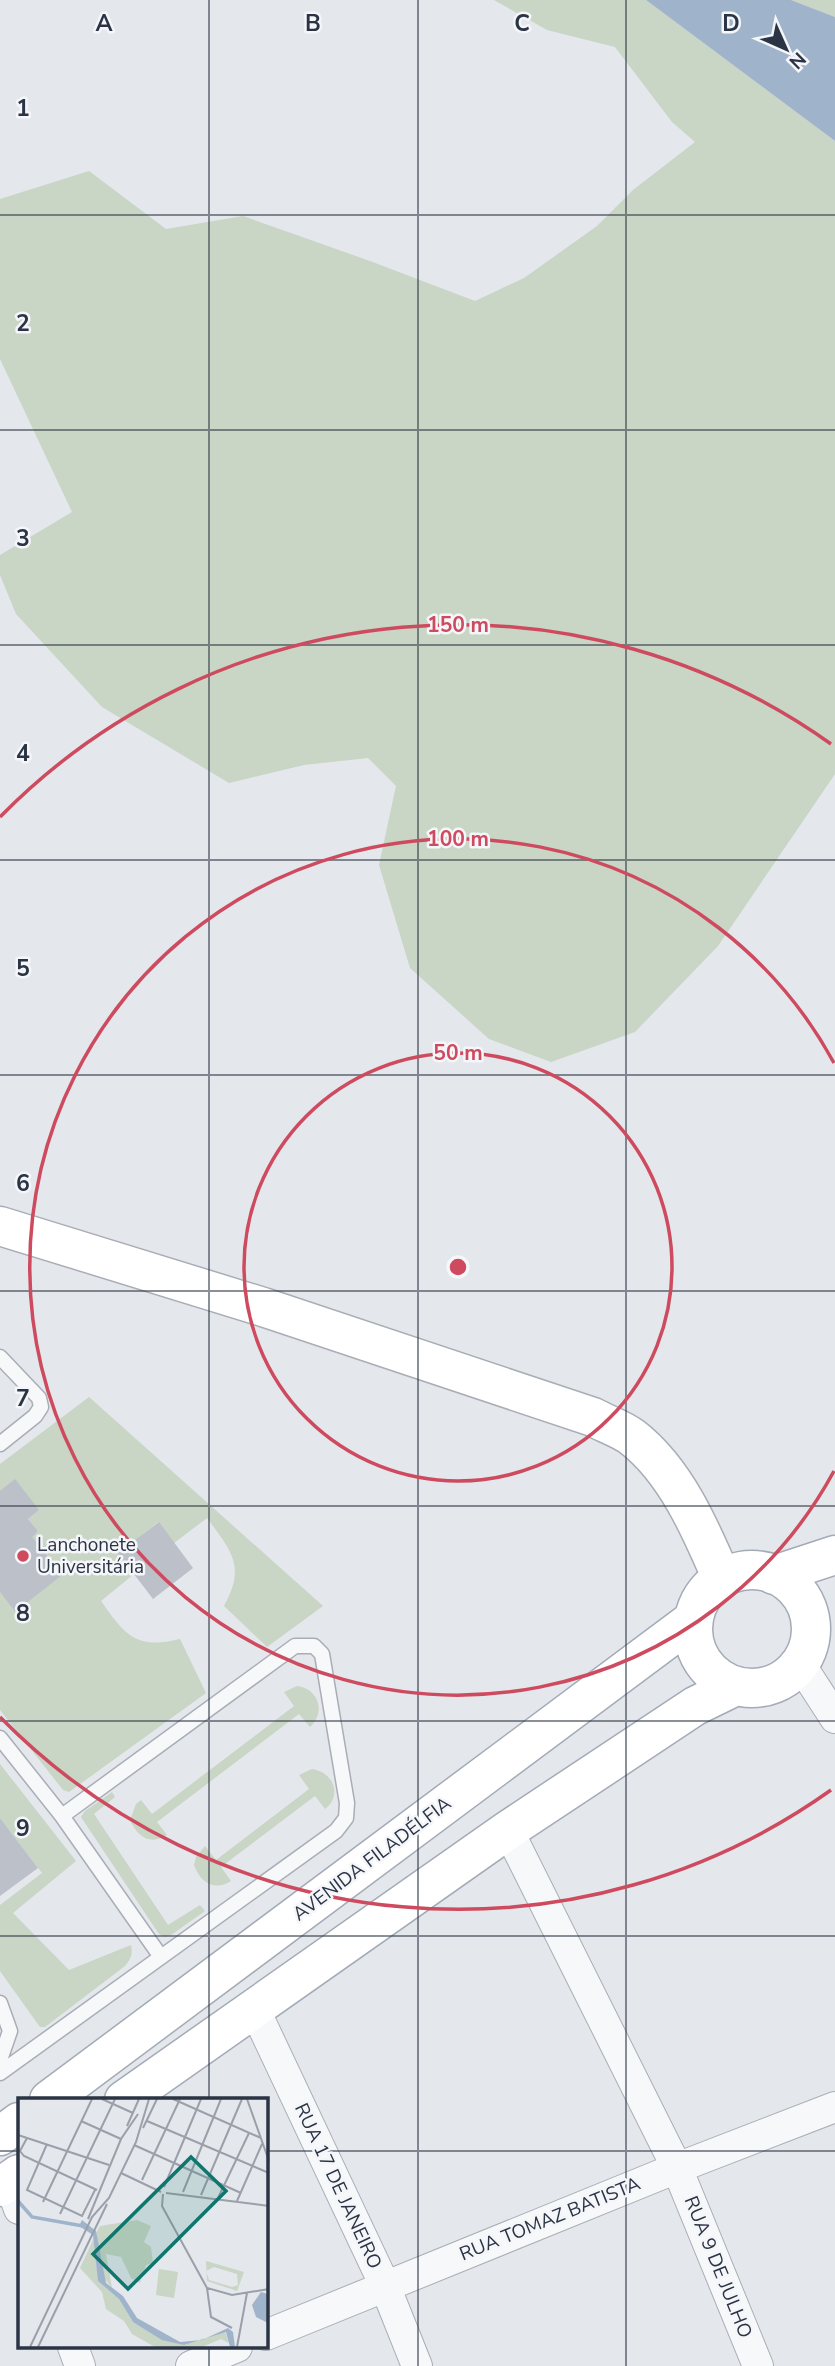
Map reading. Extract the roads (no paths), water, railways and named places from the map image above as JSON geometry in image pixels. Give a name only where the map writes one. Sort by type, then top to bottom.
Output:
[{"type":"main road","points":[[0,1226],[276,1311],[593,1417],[631,1437],[659,1464],[702,1533],[722,1579]]},
{"type":"main road","points":[[774,1575],[835,1555]]},
{"type":"main road","points":[[747,1571],[774,1575],[789,1583],[801,1596],[809,1611],[815,1644],[788,1677],[754,1689],[736,1686],[720,1679],[707,1668],[698,1653],[694,1619],[704,1597],[722,1579],[747,1571]]},
{"type":"main road","name":"AVENIDA FILADÉLFIA","points":[[52,2098],[694,1619]]},
{"type":"main road","points":[[127,2098],[508,1830],[695,1706],[736,1686]]},
{"type":"main road","points":[[0,2136],[18,2123]]},
{"type":"street","points":[[815,1644],[835,1718]]},
{"type":"street","name":"RUA 9 DE JULHO","points":[[508,1830],[677,2168],[758,2366]]},
{"type":"street","name":"RUA 17 DE JANEIRO","points":[[254,2008],[385,2286],[417,2366]]},
{"type":"street","name":"RUA TOMAZ BATISTA","points":[[268,2334],[677,2168],[835,2107]]},
{"type":"street","points":[[73,2348],[80,2366]]},
{"type":"street","points":[[191,2366],[235,2348]]},
{"type":"lane","points":[[0,1357],[39,1398],[41,1407],[35,1416],[0,1444]]},
{"type":"lane","points":[[0,2073],[336,1831],[346,1818],[347,1803],[322,1654],[314,1646],[295,1646],[62,1816]]},
{"type":"lane","points":[[0,1738],[62,1816],[160,1957]]},
{"type":"lane","points":[[0,2003],[10,2031],[0,2060]]},
{"type":"water","points":[[646,0],[791,0],[835,17],[835,141]]},
{"type":"place","name":"Lanchonete Universitária","points":[[23,1556]]}]
